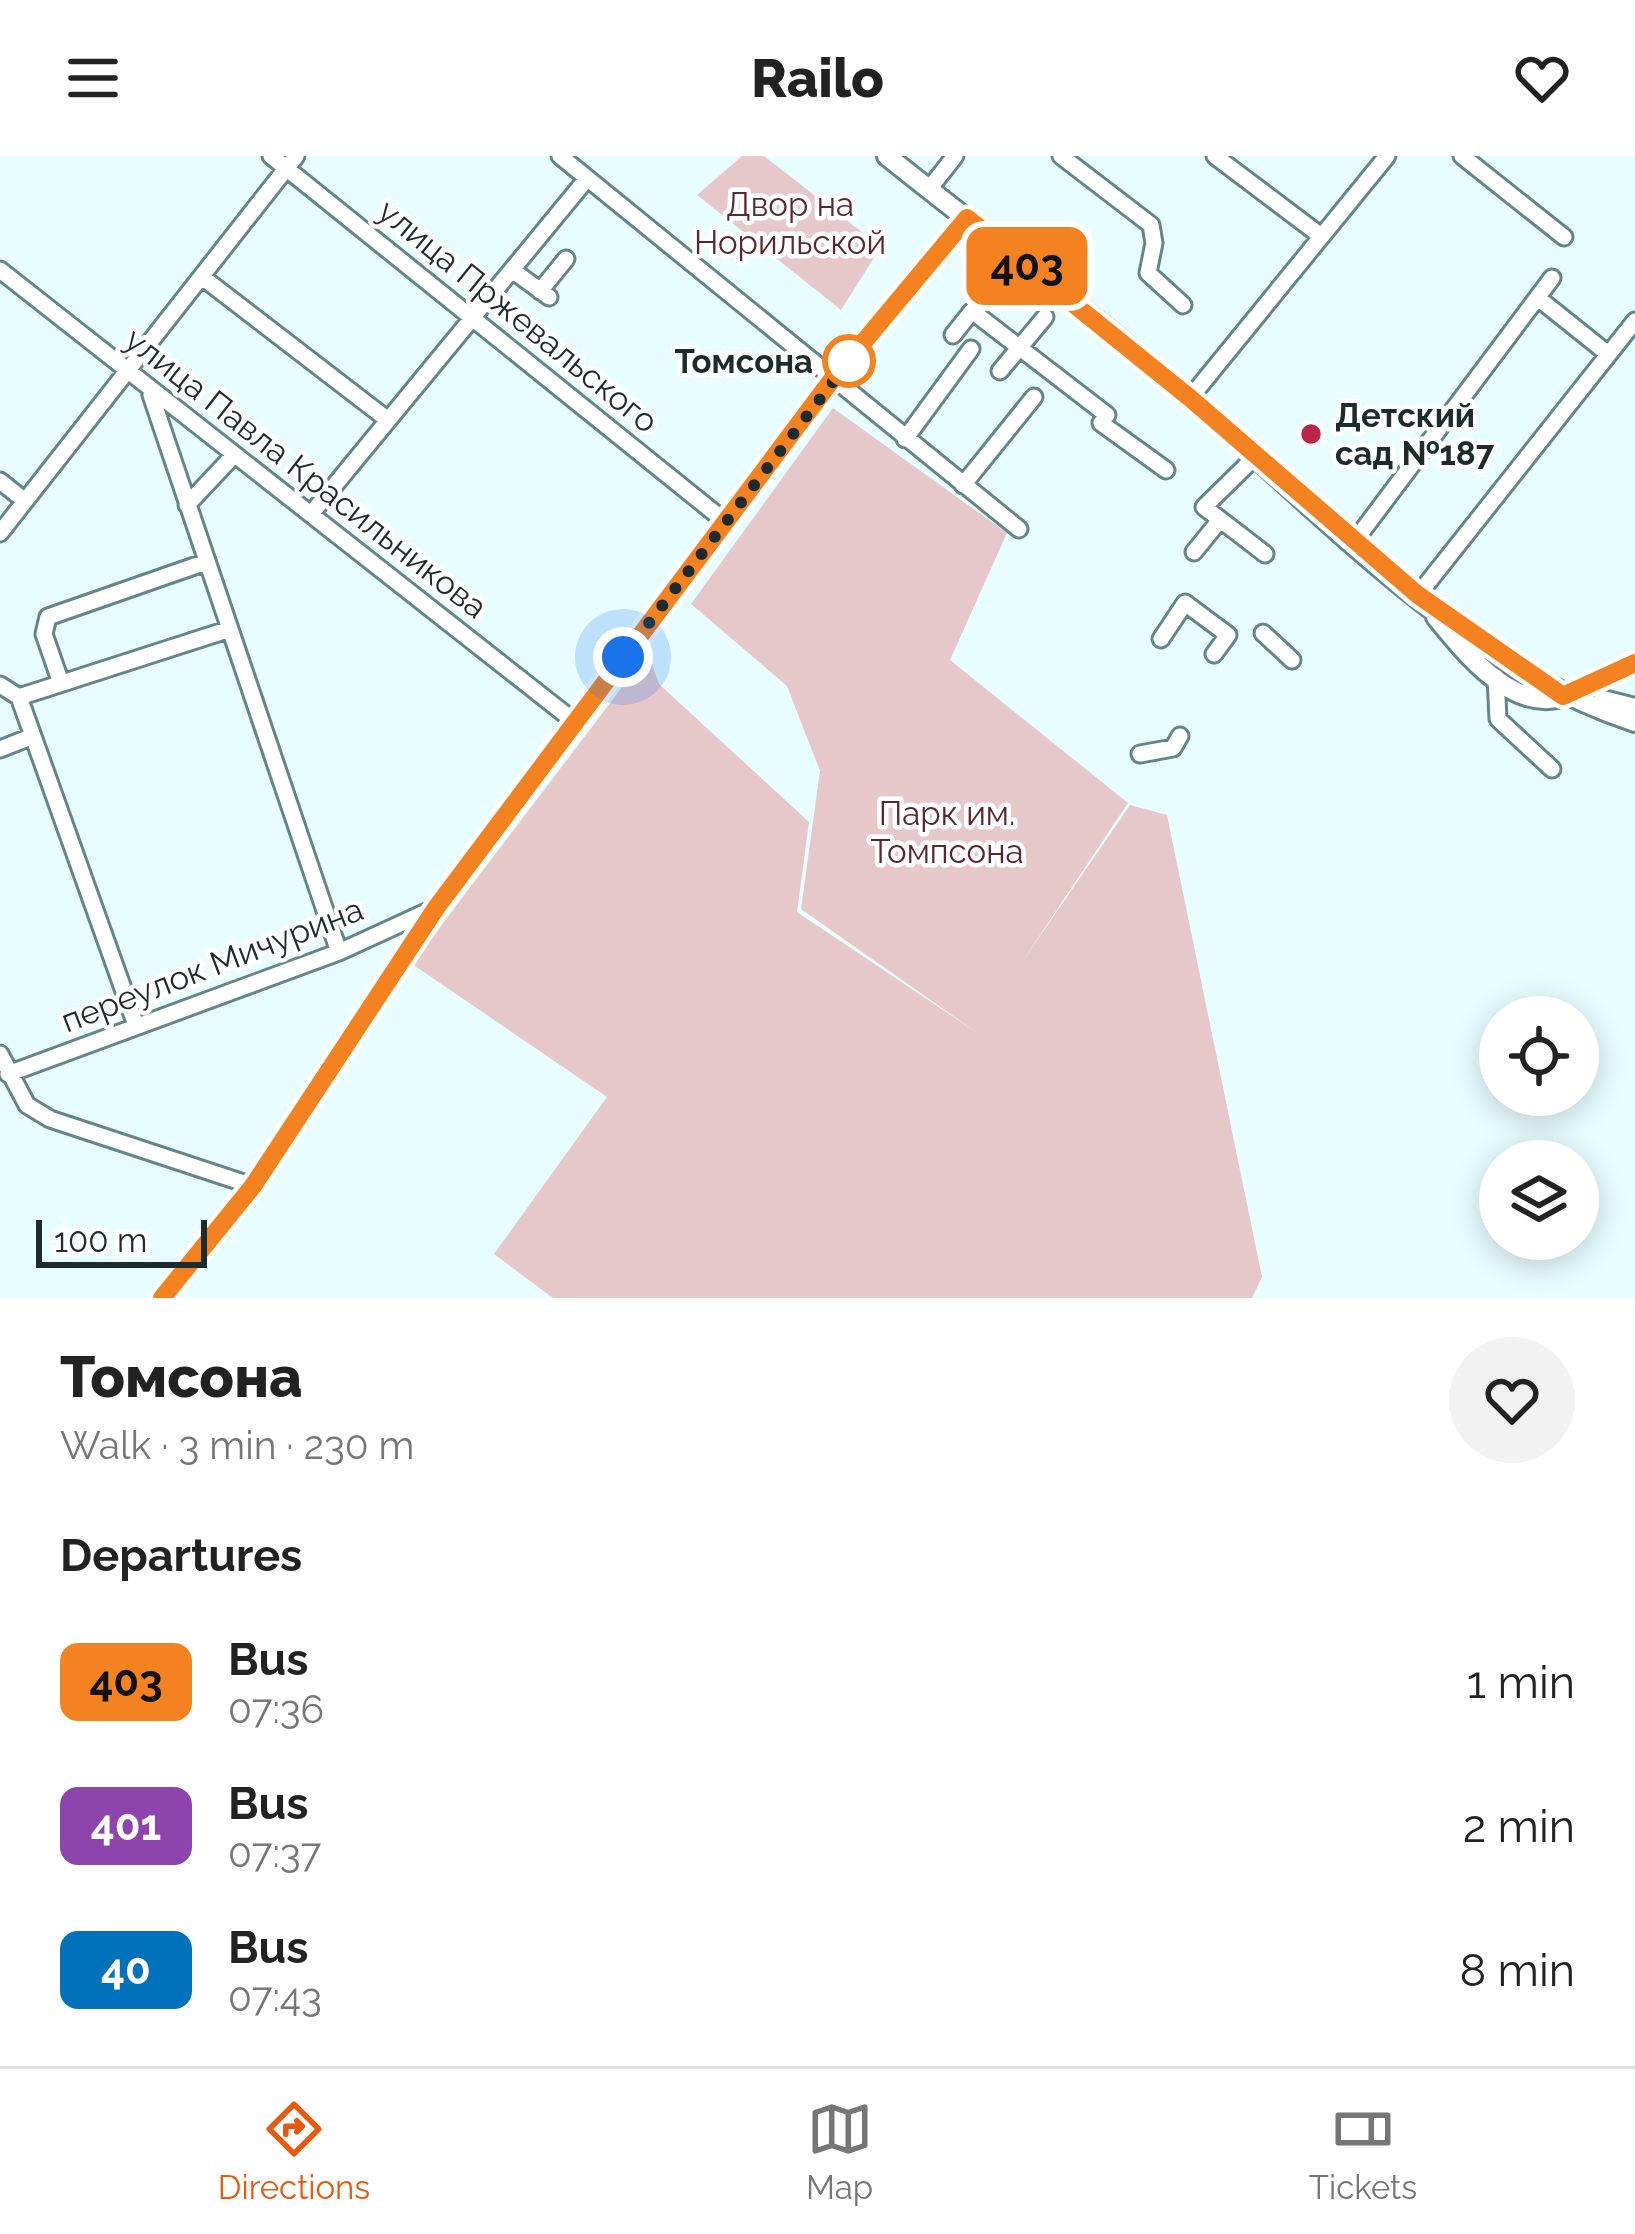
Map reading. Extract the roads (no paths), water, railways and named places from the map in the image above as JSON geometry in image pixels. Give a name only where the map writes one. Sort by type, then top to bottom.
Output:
[{"type":"main road","points":[[887,156],[1190,398],[1418,595],[1563,696],[1635,722]]},
{"type":"main road","points":[[1418,595],[1468,656],[1538,699],[1563,696],[1635,707]]},
{"type":"main road","points":[[1563,696],[1635,663]]},
{"type":"street","name":"улица Пржевальского","points":[[271,156],[291,162],[471,321],[727,523]]},
{"type":"street","points":[[560,156],[831,381],[1019,529]]},
{"type":"street","points":[[929,189],[956,156]]},
{"type":"street","points":[[1061,156],[1151,225],[1154,243],[1148,273],[1183,305]]},
{"type":"street","points":[[1215,156],[1321,236]]},
{"type":"street","points":[[1190,398],[1387,156]]},
{"type":"street","points":[[1462,156],[1564,237]]},
{"type":"street","points":[[0,533],[291,162]]},
{"type":"street","points":[[311,514],[585,181]]},
{"type":"street","points":[[162,1298],[253,1186],[436,908],[831,381],[967,218]]},
{"type":"street","points":[[512,270],[544,294],[566,259]]},
{"type":"street","name":"улица Павла Красильникова","points":[[0,270],[575,722]]},
{"type":"street","points":[[202,277],[388,420]]},
{"type":"street","points":[[1354,542],[1552,278]]},
{"type":"street","points":[[1538,298],[1608,354]]},
{"type":"street","points":[[952,335],[972,311],[1166,470]]},
{"type":"street","points":[[1000,371],[1045,317]]},
{"type":"street","points":[[1418,595],[1635,321]]},
{"type":"street","points":[[904,439],[971,349]]},
{"type":"street","points":[[144,383],[161,411],[187,505],[339,952]]},
{"type":"street","points":[[963,485],[1034,397]]},
{"type":"street","points":[[187,505],[234,455]]},
{"type":"street","points":[[1256,456],[1204,507],[1265,554]]},
{"type":"street","points":[[0,481],[25,501]]},
{"type":"street","points":[[1194,552],[1220,520]]},
{"type":"street","points":[[61,683],[44,634],[48,617],[206,562]]},
{"type":"street","points":[[1161,639],[1185,603],[1228,635],[1214,654]]},
{"type":"street","points":[[20,697],[230,629]]},
{"type":"street","points":[[1263,633],[1292,660]]},
{"type":"street","points":[[1496,677],[1498,719],[1552,769]]},
{"type":"street","points":[[0,685],[20,697],[136,1025]]},
{"type":"street","points":[[0,748],[33,736]]},
{"type":"street","points":[[1140,754],[1173,748],[1180,736]]},
{"type":"street","name":"переулок Мичурина","points":[[8,1074],[339,952],[436,908]]},
{"type":"street","points":[[0,1054],[27,1105],[50,1119],[253,1186]]},
{"type":"place","name":"Томсона","points":[[849,361]]},
{"type":"place","name":"Детский сад №187","points":[[1311,434]]},
{"type":"park label","name":"Двор на Норильской","points":[[790,223]]},
{"type":"park label","name":"Парк им. Томпсона","points":[[947,832]]}]
